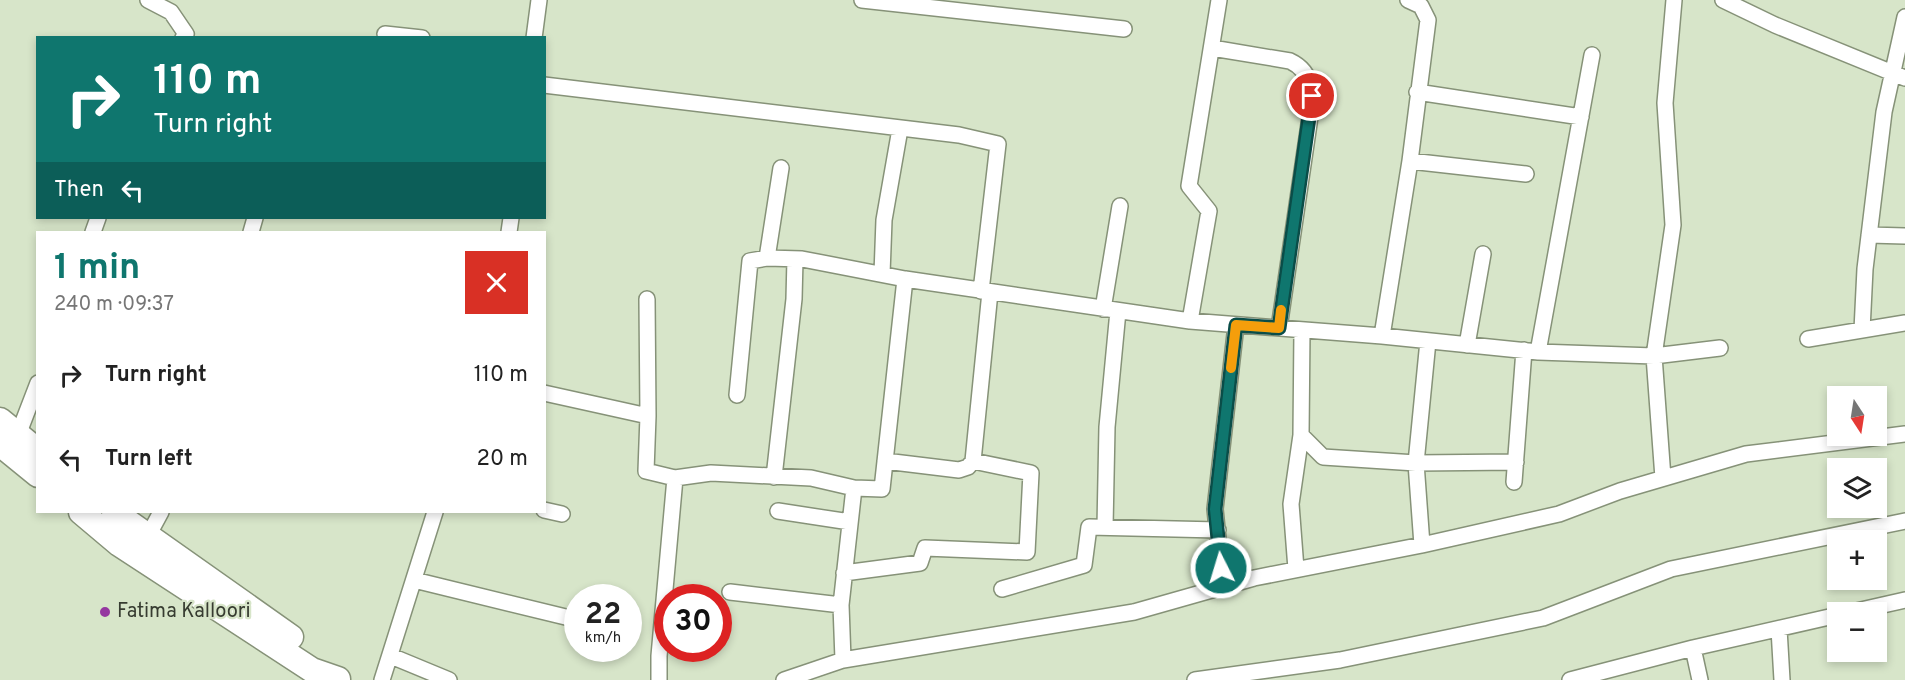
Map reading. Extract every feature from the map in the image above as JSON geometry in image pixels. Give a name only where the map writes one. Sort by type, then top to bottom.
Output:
[{"type":"main road","points":[[0,420],[9,440],[36,474]]},
{"type":"main road","points":[[9,440],[36,450]]},
{"type":"main road","points":[[82,513],[120,544],[303,664],[339,679]]},
{"type":"main road","points":[[115,513],[319,657],[339,679]]},
{"type":"street","points":[[148,0],[171,12],[186,34],[184,36]]},
{"type":"street","points":[[534,36],[539,0]]},
{"type":"street","points":[[862,0],[1124,29]]},
{"type":"street","points":[[1190,321],[1209,211],[1189,186],[1219,0]]},
{"type":"street","points":[[1382,336],[1410,161],[1428,20],[1421,6],[1408,0]]},
{"type":"street","points":[[1663,478],[1653,356],[1673,225],[1665,103],[1674,0]]},
{"type":"street","points":[[1723,0],[1775,25],[1899,76]]},
{"type":"street","points":[[1862,330],[1869,235],[1884,112],[1899,76],[1905,17]]},
{"type":"street","points":[[385,34],[404,36]]},
{"type":"street","points":[[1212,48],[1290,61],[1301,66],[1310,82],[1312,96],[1309,124],[1279,328]]},
{"type":"street","points":[[1514,482],[1531,351],[1592,55]]},
{"type":"street","points":[[546,85],[959,135],[998,144],[973,462],[968,467],[959,470],[885,461]]},
{"type":"street","points":[[1418,92],[1581,117]]},
{"type":"street","points":[[882,274],[884,220],[900,129]]},
{"type":"street","points":[[1410,161],[1526,174]]},
{"type":"street","points":[[767,258],[781,168]]},
{"type":"street","points":[[1105,527],[1111,310],[1120,206]]},
{"type":"street","points":[[1869,235],[1905,236]]},
{"type":"street","points":[[1467,345],[1483,254]]},
{"type":"street","points":[[737,396],[750,261],[767,258],[795,259],[986,292],[1190,321],[1382,336],[1531,351],[1653,356],[1720,348]]},
{"type":"street","points":[[774,477],[794,299],[795,259]]},
{"type":"street","points":[[647,299],[646,471],[675,478],[711,473],[811,478],[854,488],[882,489],[905,279]]},
{"type":"street","points":[[1808,339],[1905,323]]},
{"type":"street","points":[[1223,587],[1215,509],[1236,325]]},
{"type":"street","points":[[1296,569],[1292,504],[1301,435],[1302,330]]},
{"type":"street","points":[[1422,545],[1416,463],[1428,341]]},
{"type":"street","points":[[9,440],[36,387]]},
{"type":"street","points":[[546,393],[648,416]]},
{"type":"street","points":[[784,680],[843,660],[1134,612],[1296,569],[1422,545],[1559,514],[1620,491],[1746,454],[1905,434]]},
{"type":"street","points":[[1301,435],[1323,456],[1416,463],[1516,462]]},
{"type":"street","points":[[844,573],[920,563],[925,548],[1027,552],[1030,473],[973,462]]},
{"type":"street","points":[[659,680],[659,656],[675,478]]},
{"type":"street","points":[[843,660],[841,605],[854,488]]},
{"type":"street","points":[[546,510],[562,514]]},
{"type":"street","points":[[778,511],[850,522]]},
{"type":"street","points":[[148,536],[160,513]]},
{"type":"street","points":[[382,680],[435,513]]},
{"type":"street","points":[[1195,680],[1340,660],[1543,618],[1671,569],[1905,521]]},
{"type":"street","points":[[1002,589],[1084,565],[1089,527],[1218,530]]},
{"type":"street","points":[[414,580],[564,617]]},
{"type":"street","points":[[732,592],[841,605]]},
{"type":"street","points":[[1887,604],[1905,600]]},
{"type":"street","points":[[1570,680],[1692,648],[1827,618]]},
{"type":"street","points":[[1779,629],[1782,680]]},
{"type":"street","points":[[1692,648],[1700,680]]},
{"type":"street","points":[[391,656],[448,680]]},
{"type":"slow traffic","points":[[1231,368],[1236,325],[1279,328],[1281,310]]},
{"type":"place","name":"Fatima Kalloori","points":[[105,612]]},
{"type":"route","points":[[1221,568],[1215,509],[1236,325],[1279,328],[1312,96]]}]
